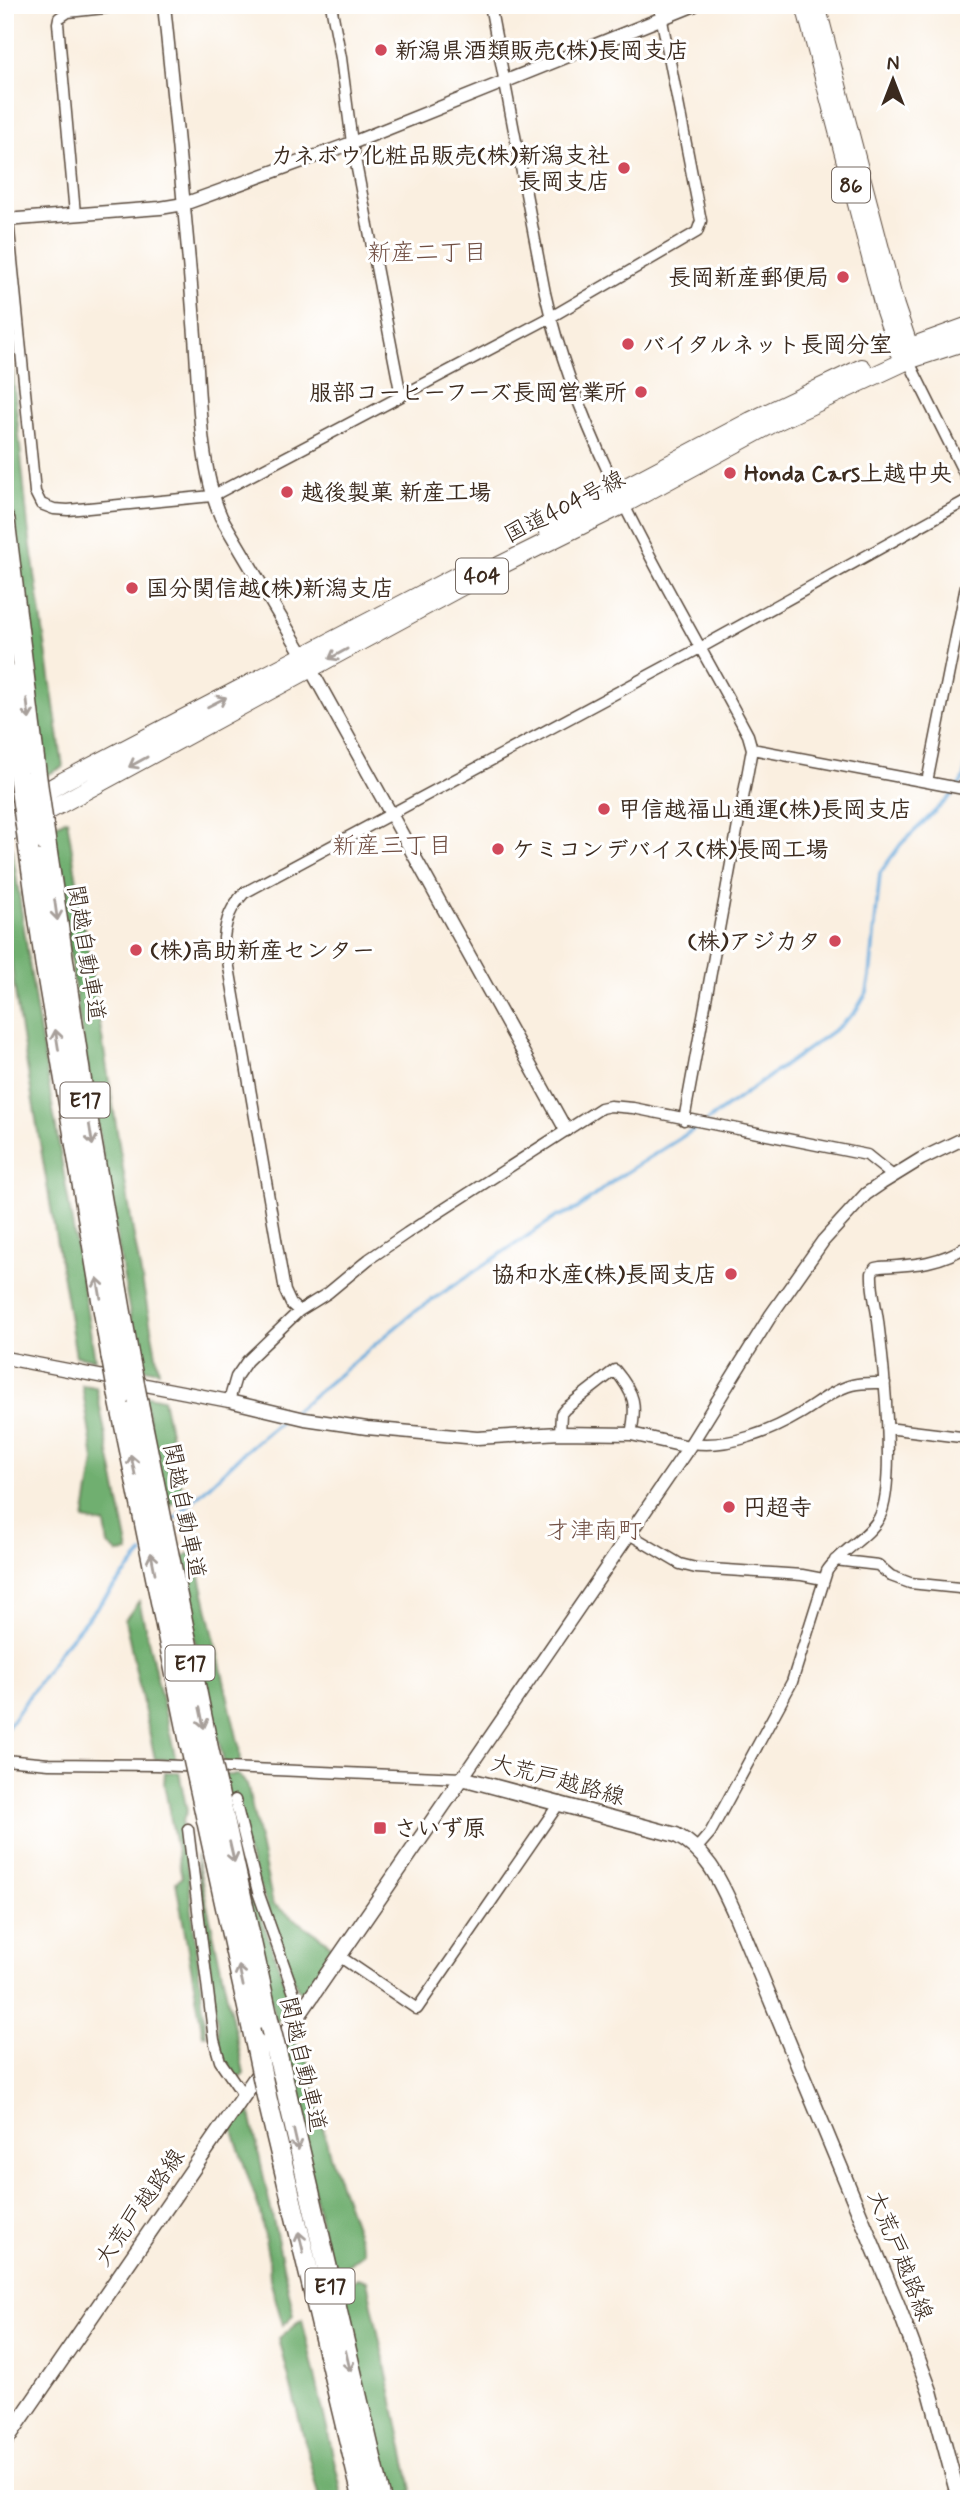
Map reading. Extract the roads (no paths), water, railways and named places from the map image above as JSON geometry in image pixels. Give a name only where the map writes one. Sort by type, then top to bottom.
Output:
[{"type":"highway","name":"国道404号線","points":[[5,815],[64,781],[307,663],[622,498],[817,388],[969,326]]},
{"type":"highway","name":"国道404号線","points":[[905,353],[969,340]]},
{"type":"highway","name":"関越自動車道","points":[[5,520],[27,775]]},
{"type":"highway","name":"国道404号線","points":[[5,834],[307,663]]},
{"type":"highway","name":"関越自動車道","points":[[5,670],[27,775],[82,1084],[120,1356],[129,1400],[162,1518],[199,1745]]},
{"type":"highway","name":"関越自動車道","points":[[129,1400],[146,1531],[159,1595],[199,1745],[266,2094],[363,2499]]},
{"type":"highway","name":"関越自動車道","points":[[208,1786],[282,2073],[381,2499]]},
{"type":"main road","name":"86","points":[[804,5],[884,311],[905,353]]},
{"type":"main road","name":"86","points":[[817,5],[896,306],[905,353]]},
{"type":"main road","name":"大荒戸越路線","points":[[5,2442],[461,1778],[676,1835],[696,1847],[719,1881],[736,1916],[898,2306],[930,2391],[959,2499]]},
{"type":"street","points":[[75,214],[59,18],[68,12],[132,5]]},
{"type":"street","points":[[164,5],[205,451],[212,496],[221,517],[307,663],[566,1130]]},
{"type":"street","points":[[331,5],[352,143],[401,396]]},
{"type":"street","points":[[490,5],[551,317],[575,387],[607,470],[748,735],[752,749],[684,1120]]},
{"type":"street","points":[[660,12],[701,221],[696,232],[551,317],[212,496],[68,510],[41,504],[35,492],[7,220],[184,204],[352,143],[504,83],[660,12],[695,5]]},
{"type":"street","points":[[905,353],[969,483]]},
{"type":"street","points":[[299,1311],[291,1304],[282,1278],[224,939],[225,925],[235,903],[244,893],[391,816],[969,499]]},
{"type":"street","points":[[927,782],[969,570]]},
{"type":"street","points":[[752,749],[969,790]]},
{"type":"street","points":[[229,1401],[236,1377],[247,1362],[299,1311],[328,1293],[369,1259],[407,1233],[601,1108],[633,1108],[867,1155],[893,1176]]},
{"type":"street","points":[[5,1760],[49,1764],[156,1765],[461,1778],[691,1445],[771,1315],[823,1241],[866,1194],[921,1159],[969,1136]]},
{"type":"street","points":[[696,1847],[710,1833],[792,1682],[801,1660],[823,1579],[835,1560],[871,1528],[883,1511],[887,1472],[885,1383],[872,1273],[875,1268],[880,1267],[935,1262],[969,1245]]},
{"type":"street","points":[[5,1358],[229,1401],[305,1419],[412,1434],[477,1438],[561,1433],[631,1434],[691,1445],[713,1444],[756,1434],[783,1424],[850,1385],[885,1383]]},
{"type":"street","points":[[561,1433],[561,1414],[565,1409],[615,1370],[626,1384],[636,1410],[631,1434]]},
{"type":"street","points":[[887,1428],[969,1438]]},
{"type":"street","points":[[629,1534],[680,1564],[696,1568],[802,1575],[823,1579]]},
{"type":"street","points":[[835,1560],[878,1565],[898,1580],[910,1583],[969,1589]]},
{"type":"street","points":[[234,1800],[258,1892],[301,2013]]},
{"type":"street","points":[[339,1956],[417,2009],[559,1802]]},
{"type":"street","points":[[188,1829],[214,2040],[219,2061],[244,2096]]},
{"type":"waterway","points":[[708,1120],[840,1026],[855,1012],[867,992],[870,977],[880,873],[901,844],[955,792],[965,776],[969,712]]},
{"type":"waterway","points":[[294,1412],[414,1312],[556,1217],[577,1209],[617,1178],[701,1125]]},
{"type":"waterway","points":[[169,1524],[244,1452],[285,1418]]},
{"type":"waterway","points":[[5,1731],[63,1647],[143,1553]]},
{"type":"place","name":"新潟県酒類販売(株)長岡支店","points":[[381,50]]},
{"type":"place","name":"カネボウ化粧品販売(株)新潟支社 長岡支店","points":[[624,168]]},
{"type":"place","name":"長岡新産郵便局","points":[[843,277]]},
{"type":"place","name":"バイタルネット長岡分室","points":[[628,344]]},
{"type":"place","name":"服部コーヒーフーズ長岡営業所","points":[[641,392]]},
{"type":"place","name":"Honda Cars上越中央","points":[[730,473]]},
{"type":"place","name":"越後製菓 新産工場","points":[[287,492]]},
{"type":"place","name":"国分関信越(株)新潟支店","points":[[132,588]]},
{"type":"place","name":"甲信越福山通運(株)長岡支店","points":[[604,809]]},
{"type":"place","name":"ケミコンデバイス(株)長岡工場","points":[[498,849]]},
{"type":"place","name":"(株)アジカタ","points":[[835,941]]},
{"type":"place","name":"(株)高助新産センター","points":[[136,950]]},
{"type":"place","name":"協和水産(株)長岡支店","points":[[731,1274]]},
{"type":"place","name":"円超寺","points":[[729,1507]]},
{"type":"place","name":"さいず原","points":[[380,1828]]},
{"type":"district","name":"新産二丁目","points":[[427,252]]},
{"type":"district","name":"新産三丁目","points":[[392,845]]},
{"type":"district","name":"才津南町","points":[[594,1530]]}]
